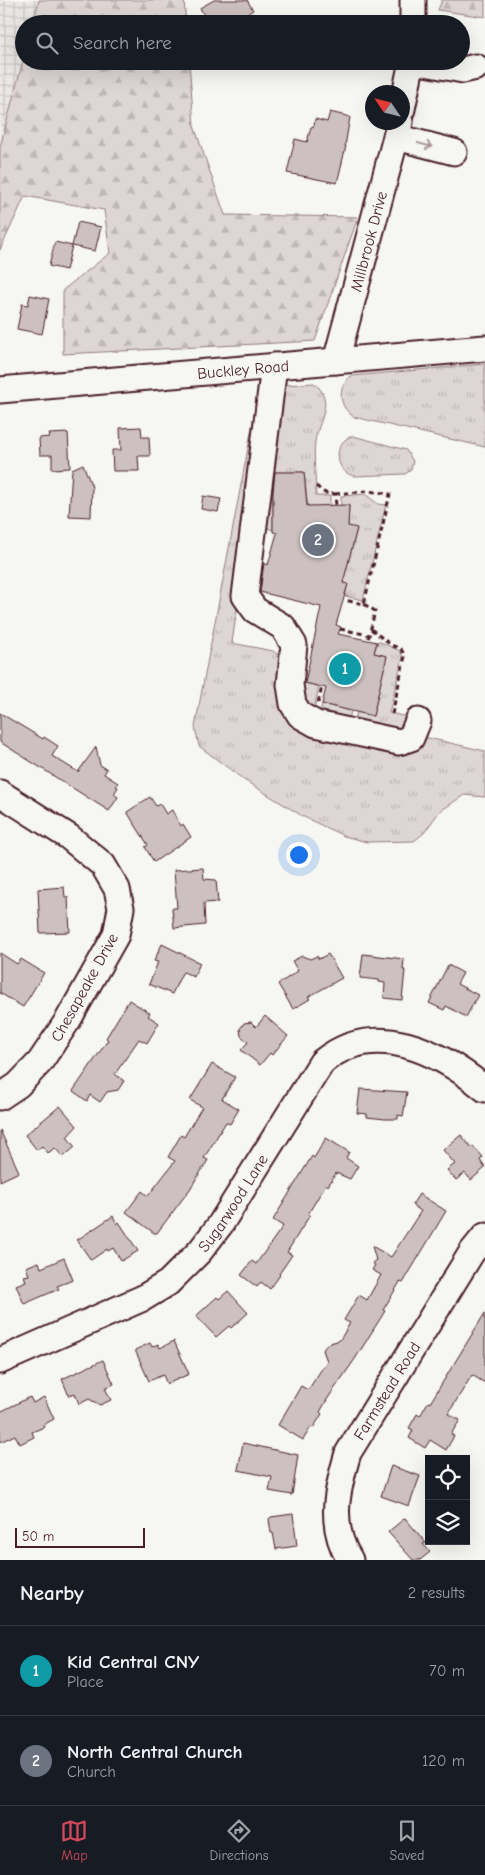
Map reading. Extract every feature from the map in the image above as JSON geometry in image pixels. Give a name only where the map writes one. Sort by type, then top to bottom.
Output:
[{"type":"street","points":[[413,0],[413,15]]},
{"type":"street","points":[[470,68],[476,67]]},
{"type":"street","points":[[408,85],[411,70]]},
{"type":"street","points":[[398,130],[454,152]]},
{"type":"street","name":"Millbrook Drive","points":[[336,360],[398,130]]},
{"type":"street","name":"Buckley Road","points":[[0,390],[485,348]]},
{"type":"street","points":[[274,366],[245,596],[255,610],[284,627],[294,645],[290,685],[293,704],[300,715],[316,724],[399,742],[412,738],[418,721]]},
{"type":"street","name":"Chesapeake Drive","points":[[0,793],[69,837],[103,864],[117,889],[121,908],[116,935],[68,1020],[40,1062],[18,1085],[0,1097]]},
{"type":"street","name":"Sugarwood Lane","points":[[0,1361],[143,1298],[168,1283],[200,1251],[220,1224],[322,1062],[335,1051],[352,1044],[384,1041],[411,1046],[436,1056],[465,1072],[485,1089]]},
{"type":"street","name":"Farmstead Road","points":[[350,1560],[344,1551],[336,1519],[338,1486],[348,1453],[472,1252],[485,1236]]},
{"type":"path","points":[[316,486],[326,493],[335,494],[368,491],[390,494],[364,604]]},
{"type":"path","points":[[335,494],[336,506]]},
{"type":"path","points":[[344,600],[364,604],[375,611],[368,640]]},
{"type":"path","points":[[340,629],[369,635]]},
{"type":"path","points":[[371,629],[391,645],[401,648],[405,656],[392,714]]},
{"type":"shaded area","points":[[0,0],[39,0],[35,15],[15,15],[15,70],[21,70],[0,147]]},
{"type":"green space","points":[[39,0],[184,0],[185,15],[35,15]]},
{"type":"green space","points":[[442,0],[485,0],[485,17],[438,10]]},
{"type":"green space","points":[[21,70],[190,70],[194,126],[225,215],[358,217],[315,341],[63,354],[63,290],[110,253],[104,210],[25,196],[0,250],[0,147]]},
{"type":"green space","points":[[485,364],[485,447],[354,417],[345,408],[341,398],[343,386],[351,376]]},
{"type":"green space","points":[[314,383],[324,397],[325,404],[315,441],[316,496],[330,496],[330,506],[308,509],[304,472],[273,472],[273,530],[262,526],[281,389],[286,385]]},
{"type":"green space","points":[[260,385],[249,526],[232,643],[273,651],[280,656],[279,692],[393,749],[415,750],[421,748],[424,737],[485,751],[485,797],[464,795],[439,812],[424,833],[414,841],[367,842],[344,836],[304,817],[244,780],[199,746],[195,727]]},
{"type":"green space","points":[[353,436],[406,450],[413,461],[411,470],[405,474],[354,476],[347,473],[342,469],[338,456],[341,444]]},
{"type":"green space","points":[[365,494],[378,504],[386,505],[363,600],[345,596],[348,584],[343,583],[357,529],[348,526],[349,506],[341,506],[341,496]]},
{"type":"green space","points":[[378,641],[400,651],[403,657],[389,713],[408,717],[399,730],[354,724],[357,712],[373,716],[387,656],[374,653]]},
{"type":"green space","points":[[299,682],[319,686],[313,714],[297,690]]},
{"type":"green space","points":[[322,704],[351,711],[348,723],[319,716]]},
{"type":"building","points":[[214,0],[247,0],[253,10],[245,15],[204,15],[200,8]]},
{"type":"building","points":[[330,112],[350,117],[346,146],[337,183],[287,173],[295,139],[307,142],[315,119],[327,122]]},
{"type":"building","points":[[78,222],[101,227],[95,251],[72,246]]},
{"type":"building","points":[[55,242],[72,246],[66,270],[49,266]]},
{"type":"building","points":[[30,295],[49,299],[42,334],[17,329],[22,304],[28,305]]},
{"type":"building","points":[[141,427],[142,437],[149,437],[150,456],[138,456],[139,471],[113,471],[112,450],[121,450],[120,428]]},
{"type":"building","points":[[68,433],[70,468],[52,469],[52,455],[40,455],[39,438],[50,437],[49,434]]},
{"type":"building","points":[[83,464],[92,487],[91,517],[69,516],[72,469]]},
{"type":"building","points":[[275,472],[304,472],[307,506],[349,505],[348,526],[357,528],[343,583],[348,584],[336,625],[341,627],[338,634],[377,642],[374,653],[387,656],[373,716],[322,704],[326,688],[305,683],[321,607],[260,592],[264,563],[268,565],[277,533],[273,532]]},
{"type":"building","points":[[203,496],[221,499],[218,512],[201,509]]},
{"type":"building","points":[[0,713],[58,746],[52,756],[78,772],[96,747],[100,765],[107,769],[104,774],[118,783],[114,794],[118,797],[109,811],[0,742]]},
{"type":"building","points":[[150,797],[156,806],[160,804],[166,814],[172,810],[181,826],[183,824],[191,837],[154,862],[145,847],[148,845],[127,812]]},
{"type":"building","points":[[203,868],[204,879],[216,880],[218,902],[204,903],[205,925],[174,928],[172,908],[177,908],[174,870]]},
{"type":"building","points":[[64,887],[65,897],[68,897],[70,932],[40,933],[38,889]]},
{"type":"building","points":[[162,944],[200,963],[194,977],[184,972],[182,973],[172,994],[149,984],[158,962],[154,961]]},
{"type":"building","points":[[0,953],[17,964],[21,959],[44,973],[23,1007],[0,993]]},
{"type":"building","points":[[328,954],[342,978],[308,997],[310,999],[293,1009],[278,984],[298,971],[292,961],[302,956],[310,959],[317,956],[319,959]]},
{"type":"building","points":[[363,954],[404,959],[403,970],[405,970],[402,1000],[384,998],[385,983],[379,982],[379,980],[360,978]]},
{"type":"building","points":[[448,965],[463,973],[457,984],[478,995],[466,1017],[446,1006],[444,1010],[429,1003]]},
{"type":"building","points":[[129,1000],[150,1013],[148,1016],[159,1023],[147,1043],[139,1039],[115,1074],[124,1081],[118,1090],[107,1092],[100,1102],[90,1095],[87,1101],[73,1091],[108,1040],[106,1038]]},
{"type":"building","points":[[265,1016],[288,1036],[272,1055],[270,1053],[260,1065],[241,1050],[248,1042],[241,1036],[240,1029],[244,1023],[251,1022],[256,1027]]},
{"type":"building","points":[[212,1064],[235,1077],[222,1099],[239,1109],[230,1124],[226,1122],[204,1158],[208,1160],[190,1189],[157,1233],[154,1233],[126,1212],[142,1191],[148,1196],[175,1161],[168,1157],[181,1135],[184,1137],[202,1107],[190,1100]]},
{"type":"building","points":[[360,1089],[407,1092],[403,1116],[398,1115],[398,1119],[385,1119],[367,1117],[367,1114],[357,1113]]},
{"type":"building","points":[[60,1106],[77,1126],[67,1137],[75,1147],[63,1157],[55,1148],[48,1153],[42,1146],[37,1150],[25,1135]]},
{"type":"building","points":[[0,1130],[19,1172],[0,1181]]},
{"type":"building","points":[[461,1135],[483,1157],[480,1160],[485,1168],[471,1180],[465,1173],[456,1180],[447,1170],[455,1164],[443,1150]]},
{"type":"building","points":[[326,1138],[349,1152],[346,1158],[358,1166],[350,1179],[336,1173],[328,1186],[326,1184],[308,1214],[310,1215],[287,1252],[292,1255],[280,1275],[270,1289],[261,1282],[257,1287],[241,1275],[252,1261],[256,1264],[283,1226],[273,1220],[312,1156],[314,1158]]},
{"type":"building","points":[[419,1194],[446,1211],[403,1283],[400,1282],[383,1310],[385,1311],[328,1398],[320,1412],[322,1414],[303,1440],[278,1425],[301,1386],[308,1390],[327,1361],[323,1350],[327,1344],[340,1340],[350,1323],[344,1320],[359,1295],[367,1300],[381,1275],[372,1270],[375,1265],[372,1263],[376,1260],[372,1246],[391,1257],[421,1211],[412,1205]]},
{"type":"building","points":[[113,1216],[138,1251],[121,1261],[113,1248],[108,1251],[107,1249],[91,1260],[77,1240]]},
{"type":"building","points":[[64,1258],[73,1280],[57,1286],[59,1289],[24,1304],[16,1285],[26,1281],[24,1276],[29,1275],[26,1267],[39,1262],[41,1268]]},
{"type":"building","points":[[228,1291],[248,1313],[231,1328],[229,1326],[216,1337],[196,1316],[217,1297],[219,1299]]},
{"type":"building","points":[[485,1313],[485,1383],[472,1375],[448,1414],[460,1420],[451,1434],[454,1436],[446,1450],[430,1440],[425,1448],[409,1438],[413,1430],[409,1428],[417,1414],[420,1416],[428,1402],[430,1403]]},
{"type":"building","points":[[174,1341],[189,1374],[167,1384],[163,1375],[149,1381],[135,1350],[150,1343],[152,1347],[158,1344],[160,1348]]},
{"type":"building","points":[[103,1360],[114,1384],[105,1388],[111,1400],[100,1405],[89,1399],[79,1404],[75,1393],[69,1396],[62,1379]]},
{"type":"building","points":[[30,1397],[33,1403],[44,1397],[54,1419],[43,1425],[44,1427],[32,1432],[34,1437],[20,1444],[15,1435],[0,1442],[0,1412]]},
{"type":"building","points":[[243,1443],[298,1455],[292,1495],[269,1491],[272,1477],[238,1470]]},
{"type":"building","points":[[391,1466],[420,1476],[409,1506],[381,1496]]},
{"type":"building","points":[[293,1514],[297,1546],[276,1549],[269,1519],[271,1517]]},
{"type":"building","points":[[405,1518],[425,1542],[423,1544],[430,1552],[420,1560],[413,1560],[388,1532]]},
{"type":"place","name":"North Central Church","points":[[318,540]]},
{"type":"place","name":"Kid Central CNY","points":[[345,669]]}]
